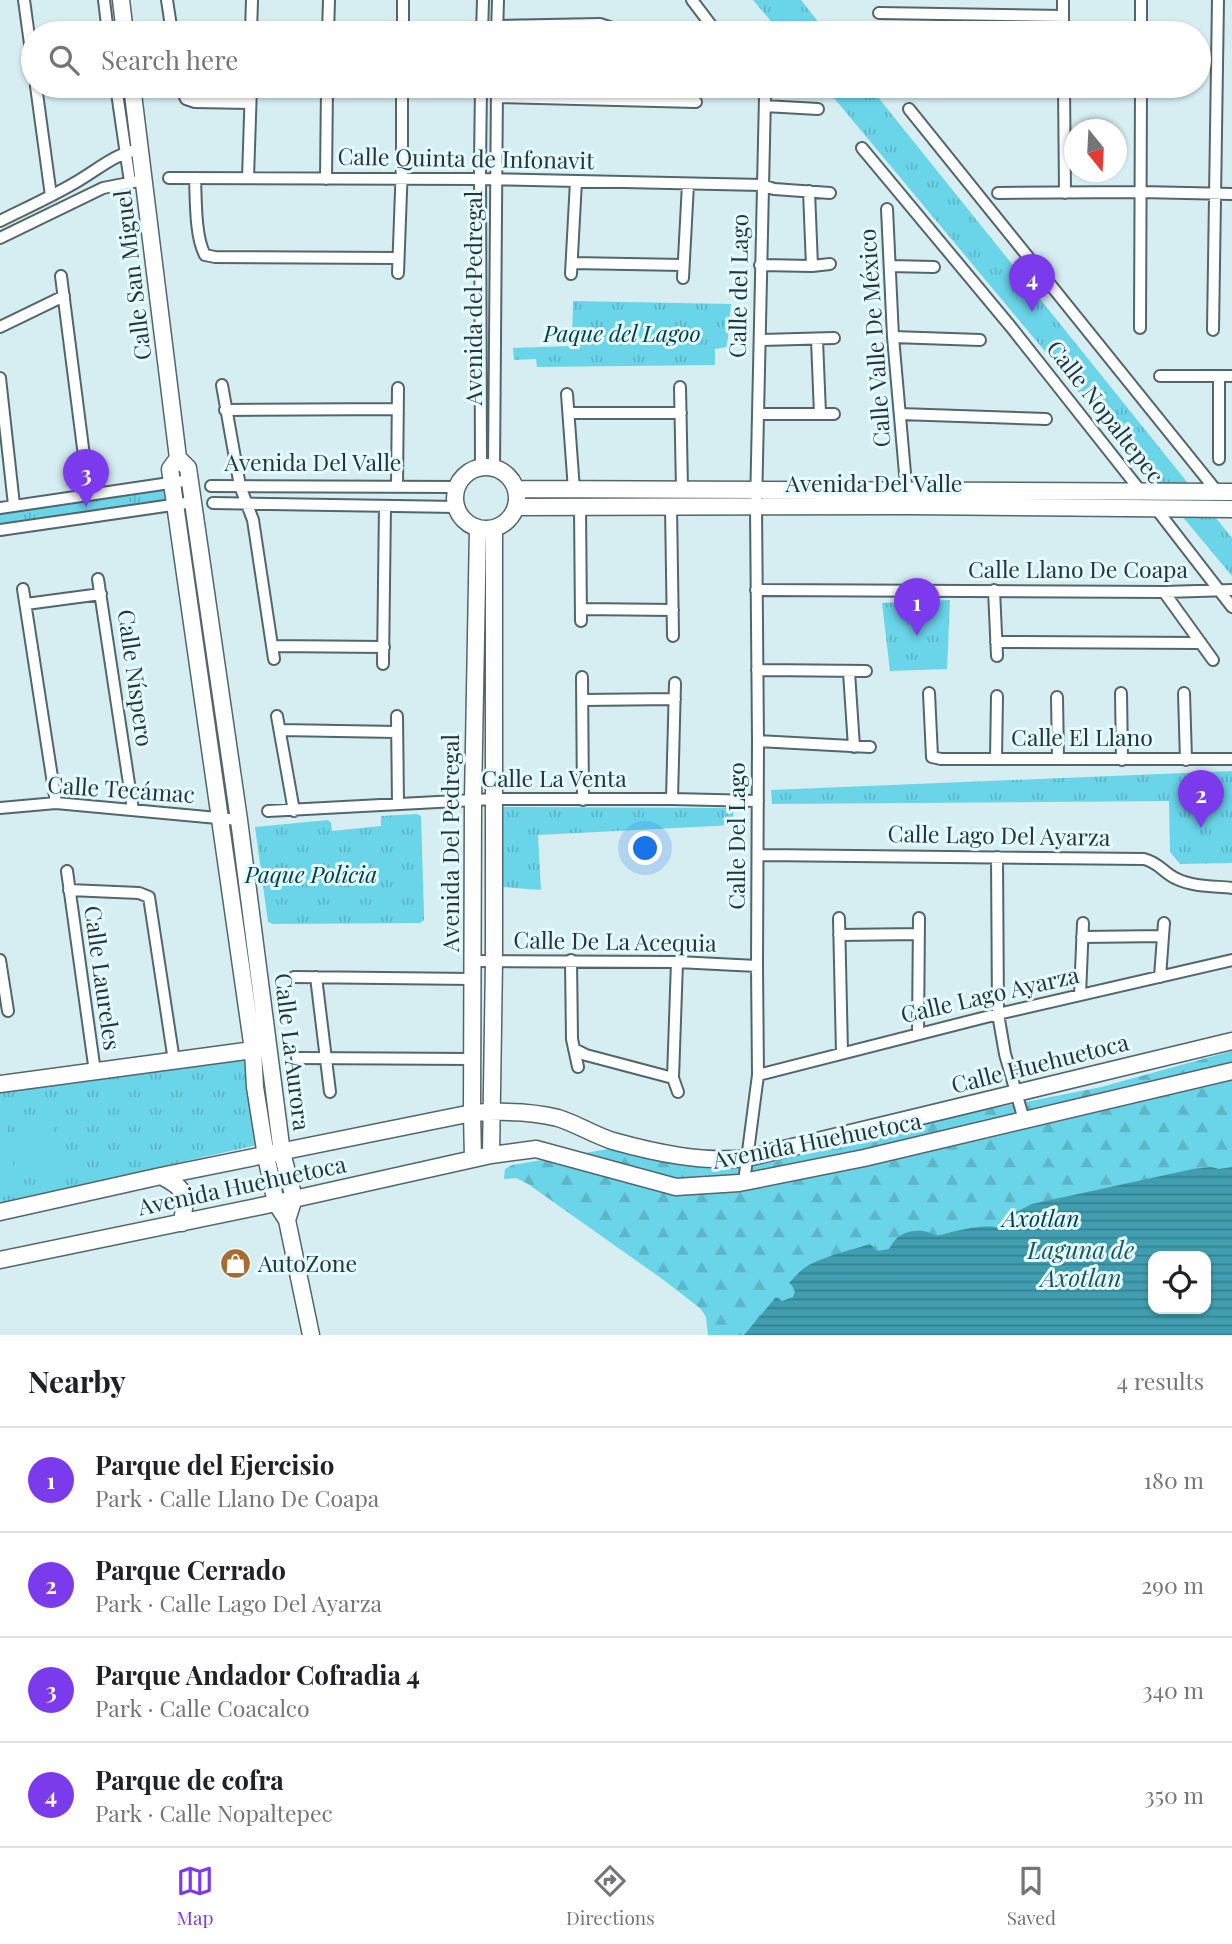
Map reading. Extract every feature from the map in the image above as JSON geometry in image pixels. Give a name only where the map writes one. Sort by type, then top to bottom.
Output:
[{"type":"street","points":[[24,0],[27,21]]},
{"type":"street","points":[[104,0],[107,21]]},
{"type":"street","points":[[121,0],[124,21]]},
{"type":"street","points":[[167,0],[170,21]]},
{"type":"street","points":[[251,21],[252,0]]},
{"type":"street","points":[[328,21],[329,0]]},
{"type":"street","points":[[402,21],[403,0]]},
{"type":"street","points":[[482,21],[483,0]]},
{"type":"street","points":[[497,21],[498,0]]},
{"type":"street","points":[[692,0],[708,21]]},
{"type":"street","points":[[1063,0],[1063,21]]},
{"type":"street","points":[[1141,0],[1141,21]]},
{"type":"street","points":[[1213,330],[1218,0]]},
{"type":"street","points":[[878,13],[1063,16]]},
{"type":"street","points":[[38,98],[51,196]]},
{"type":"street","points":[[0,221],[51,196],[102,164],[134,151],[119,98]]},
{"type":"street","name":"Calle San Miguel","points":[[132,98],[137,181],[178,458],[188,468],[190,480]]},
{"type":"street","points":[[186,98],[195,102],[250,103]]},
{"type":"street","points":[[247,178],[250,98]]},
{"type":"street","points":[[326,179],[327,98]]},
{"type":"street","points":[[398,273],[402,98]]},
{"type":"street","name":"Avenida del Pedregal","points":[[481,98],[487,468]]},
{"type":"street","name":"Avenida del Pedregal","points":[[487,468],[497,98]]},
{"type":"street","points":[[611,98],[696,102]]},
{"type":"street","name":"Calle del Lago","points":[[757,489],[765,98]]},
{"type":"street","points":[[1064,98],[1065,193]]},
{"type":"street","points":[[1140,328],[1141,98]]},
{"type":"street","points":[[765,106],[818,109]]},
{"type":"street","name":"Calle Nopaltepec","points":[[909,109],[1225,492],[1232,509]]},
{"type":"street","name":"Calle Nopaltepec","points":[[862,148],[1012,327],[1232,607]]},
{"type":"street","name":"Calle Quinta de Infonavit","points":[[169,178],[576,181],[762,185],[774,189],[830,192]]},
{"type":"street","points":[[195,178],[201,247],[205,255],[398,258]]},
{"type":"street","points":[[0,238],[103,188],[137,181]]},
{"type":"street","points":[[576,181],[572,268],[683,265]]},
{"type":"street","points":[[683,278],[688,184]]},
{"type":"street","points":[[809,191],[813,266]]},
{"type":"street","points":[[998,193],[1232,194]]},
{"type":"street","name":"Calle Valle De México","points":[[887,209],[893,337],[908,498]]},
{"type":"street","points":[[760,265],[830,264]]},
{"type":"street","points":[[890,266],[934,267]]},
{"type":"street","points":[[61,276],[89,495]]},
{"type":"street","points":[[0,327],[64,296]]},
{"type":"street","points":[[893,337],[981,340]]},
{"type":"street","points":[[760,340],[834,338]]},
{"type":"street","points":[[817,340],[820,414]]},
{"type":"street","points":[[1160,376],[1232,376]]},
{"type":"street","points":[[1219,376],[1219,459]]},
{"type":"street","points":[[0,378],[15,505]]},
{"type":"street","points":[[222,385],[240,486],[253,520],[274,659]]},
{"type":"street","points":[[680,387],[682,489]]},
{"type":"street","points":[[397,486],[398,388]]},
{"type":"street","points":[[567,394],[574,489]]},
{"type":"street","points":[[225,410],[398,409]]},
{"type":"street","points":[[569,413],[681,412]]},
{"type":"street","points":[[758,414],[834,414]]},
{"type":"street","points":[[900,414],[1046,419]]},
{"type":"street","name":"Calle San Miguel","points":[[172,483],[170,469],[178,458]]},
{"type":"street","points":[[487,468],[503,471],[509,476],[516,489],[516,507],[508,520],[486,528],[469,524],[461,516],[455,497],[457,487],[467,474],[487,468]]},
{"type":"street","points":[[0,508],[190,480]]},
{"type":"street","name":"Calle La Aurora","points":[[190,480],[239,820],[274,1154],[276,1203],[287,1220]]},
{"type":"street","name":"Calle La Aurora","points":[[172,483],[253,1050],[255,1087],[274,1154],[294,1198]]},
{"type":"street","name":"Avenida Del Valle","points":[[211,486],[457,487]]},
{"type":"street","name":"Avenida Del Valle","points":[[516,489],[757,489],[1156,509],[1232,509]]},
{"type":"street","name":"Calle Del Lago","points":[[744,1182],[758,1075],[757,489]]},
{"type":"street","name":"Avenida Del Valle","points":[[516,507],[756,506],[908,498],[1225,492]]},
{"type":"street","points":[[0,530],[192,502]]},
{"type":"street","name":"Avenida Del Valle","points":[[213,503],[457,507]]},
{"type":"street","points":[[383,664],[385,506]]},
{"type":"street","points":[[580,506],[581,621]]},
{"type":"street","points":[[671,506],[673,636]]},
{"type":"street","name":"Avenida Del Pedregal","points":[[486,528],[494,799],[491,1155]]},
{"type":"street","name":"Avenida Del Pedregal","points":[[473,1159],[473,800],[486,528]]},
{"type":"street","name":"Calle Níspero","points":[[98,579],[133,810]]},
{"type":"street","points":[[23,589],[56,803]]},
{"type":"street","name":"Calle Llano De Coapa","points":[[757,590],[1232,590]]},
{"type":"street","points":[[994,590],[997,656]]},
{"type":"street","points":[[1164,592],[1213,660]]},
{"type":"street","name":"Calle Níspero","points":[[26,604],[101,594]]},
{"type":"street","points":[[581,609],[673,610]]},
{"type":"street","points":[[996,642],[1201,643]]},
{"type":"street","points":[[272,646],[384,647]]},
{"type":"street","points":[[757,670],[866,671]]},
{"type":"street","points":[[849,672],[854,747]]},
{"type":"street","points":[[582,677],[583,800]]},
{"type":"street","points":[[672,799],[675,683]]},
{"type":"street","name":"Calle El Llano","points":[[929,693],[932,757],[941,759],[1232,759]]},
{"type":"street","points":[[1121,693],[1122,760]]},
{"type":"street","points":[[1184,693],[1186,760]]},
{"type":"street","points":[[996,759],[997,696]]},
{"type":"street","points":[[1057,697],[1058,759]]},
{"type":"street","points":[[582,701],[675,699]]},
{"type":"street","points":[[277,716],[294,811]]},
{"type":"street","points":[[397,716],[398,804]]},
{"type":"street","points":[[280,730],[397,732]]},
{"type":"street","points":[[758,741],[870,747]]},
{"type":"street","name":"Calle La Venta","points":[[268,811],[494,799],[758,801]]},
{"type":"street","name":"Calle Tecámac","points":[[0,808],[56,803],[239,820]]},
{"type":"street","name":"Calle Lago Del Ayarza","points":[[758,855],[1144,859],[1154,862],[1173,878],[1189,884],[1232,888]]},
{"type":"street","points":[[997,857],[998,1014],[1024,1119]]},
{"type":"street","name":"Calle Laureles","points":[[67,871],[95,1072]]},
{"type":"street","name":"Calle Laureles","points":[[69,890],[139,893],[149,897],[174,1061]]},
{"type":"street","points":[[839,918],[842,1053]]},
{"type":"street","points":[[918,1034],[919,918]]},
{"type":"street","points":[[1080,995],[1083,923]]},
{"type":"street","points":[[1160,977],[1164,923]]},
{"type":"street","points":[[839,935],[919,934]]},
{"type":"street","points":[[1082,937],[1163,936]]},
{"type":"street","points":[[0,960],[3,996],[8,1011]]},
{"type":"street","name":"Calle Lago Ayarza","points":[[758,1075],[998,1014],[1232,960]]},
{"type":"street","name":"Calle De La Acequia","points":[[473,961],[677,962],[757,966]]},
{"type":"street","points":[[571,961],[572,1040],[578,1067]]},
{"type":"street","points":[[677,962],[673,1077],[678,1092]]},
{"type":"street","points":[[294,977],[472,979]]},
{"type":"street","points":[[316,977],[330,1092]]},
{"type":"street","name":"Calle Huehuetoca","points":[[612,1141],[706,1160],[747,1158],[1232,1041]]},
{"type":"street","points":[[574,1049],[586,1055],[673,1077]]},
{"type":"street","points":[[0,1084],[253,1050]]},
{"type":"street","points":[[297,1058],[472,1059]]},
{"type":"street","name":"Avenida Huehuetoca","points":[[0,1260],[491,1155],[536,1149],[676,1187],[744,1182],[864,1158],[1232,1071]]},
{"type":"street","name":"Avenida Huehuetoca","points":[[0,1212],[471,1113],[491,1111],[541,1115],[559,1119],[612,1141]]},
{"type":"street","points":[[162,1176],[182,1189],[185,1206],[182,1223]]},
{"type":"street","points":[[294,1198],[287,1220],[311,1335]]},
{"type":"green space","points":[[753,0],[801,0],[818,21],[771,21]]},
{"type":"green space","points":[[834,98],[879,98],[1232,538],[1232,576]]},
{"type":"green space","name":"Paque del Lagoo","points":[[573,301],[731,304],[727,347],[715,349],[715,365],[537,367],[536,359],[514,360],[513,348],[572,346]]},
{"type":"green space","points":[[168,489],[173,502],[0,526],[0,512]]},
{"type":"green space","points":[[950,600],[947,669],[890,671],[882,603]]},
{"type":"green space","points":[[1232,771],[1232,863],[1180,864],[1170,852],[1169,801],[772,804],[771,790]]},
{"type":"green space","points":[[502,807],[733,808],[734,825],[538,835],[541,890],[502,887]]},
{"type":"green space","name":"Paque Policia","points":[[381,816],[421,816],[424,915],[424,920],[420,923],[268,922],[255,827],[328,820],[332,831],[381,826]]},
{"type":"green space","name":"Axotlan","points":[[1232,1051],[1232,1335],[708,1335],[706,1317],[701,1309],[665,1281],[528,1184],[516,1178],[504,1179],[505,1169],[512,1165],[609,1149],[680,1165],[719,1169],[772,1160],[950,1117],[1101,1087]]},
{"type":"green space","points":[[248,1053],[261,1144],[0,1203],[0,1093]]},
{"type":"green space","points":[[52,1118],[61,1167],[23,1174],[14,1125]]},
{"type":"green space","points":[[7,1125],[15,1175],[0,1178],[0,1126]]},
{"type":"water","name":"Laguna de Axotlan","points":[[1232,1167],[1232,1335],[744,1335],[776,1297],[782,1301],[793,1297],[794,1289],[789,1283],[799,1272],[825,1258],[870,1244],[877,1251],[889,1249],[896,1239],[910,1232],[921,1231],[936,1236],[976,1227],[999,1228],[1004,1226],[1008,1216],[1032,1204],[1193,1169]]},
{"type":"place","name":"Parque de cofra","points":[[1032,312]]},
{"type":"place","name":"Parque Andador Cofradia 4","points":[[86,507]]},
{"type":"place","name":"Parque del Ejercisio","points":[[917,636]]},
{"type":"place","name":"Parque Cerrado","points":[[1201,828]]},
{"type":"place","name":"AutoZone","points":[[235,1264]]}]
